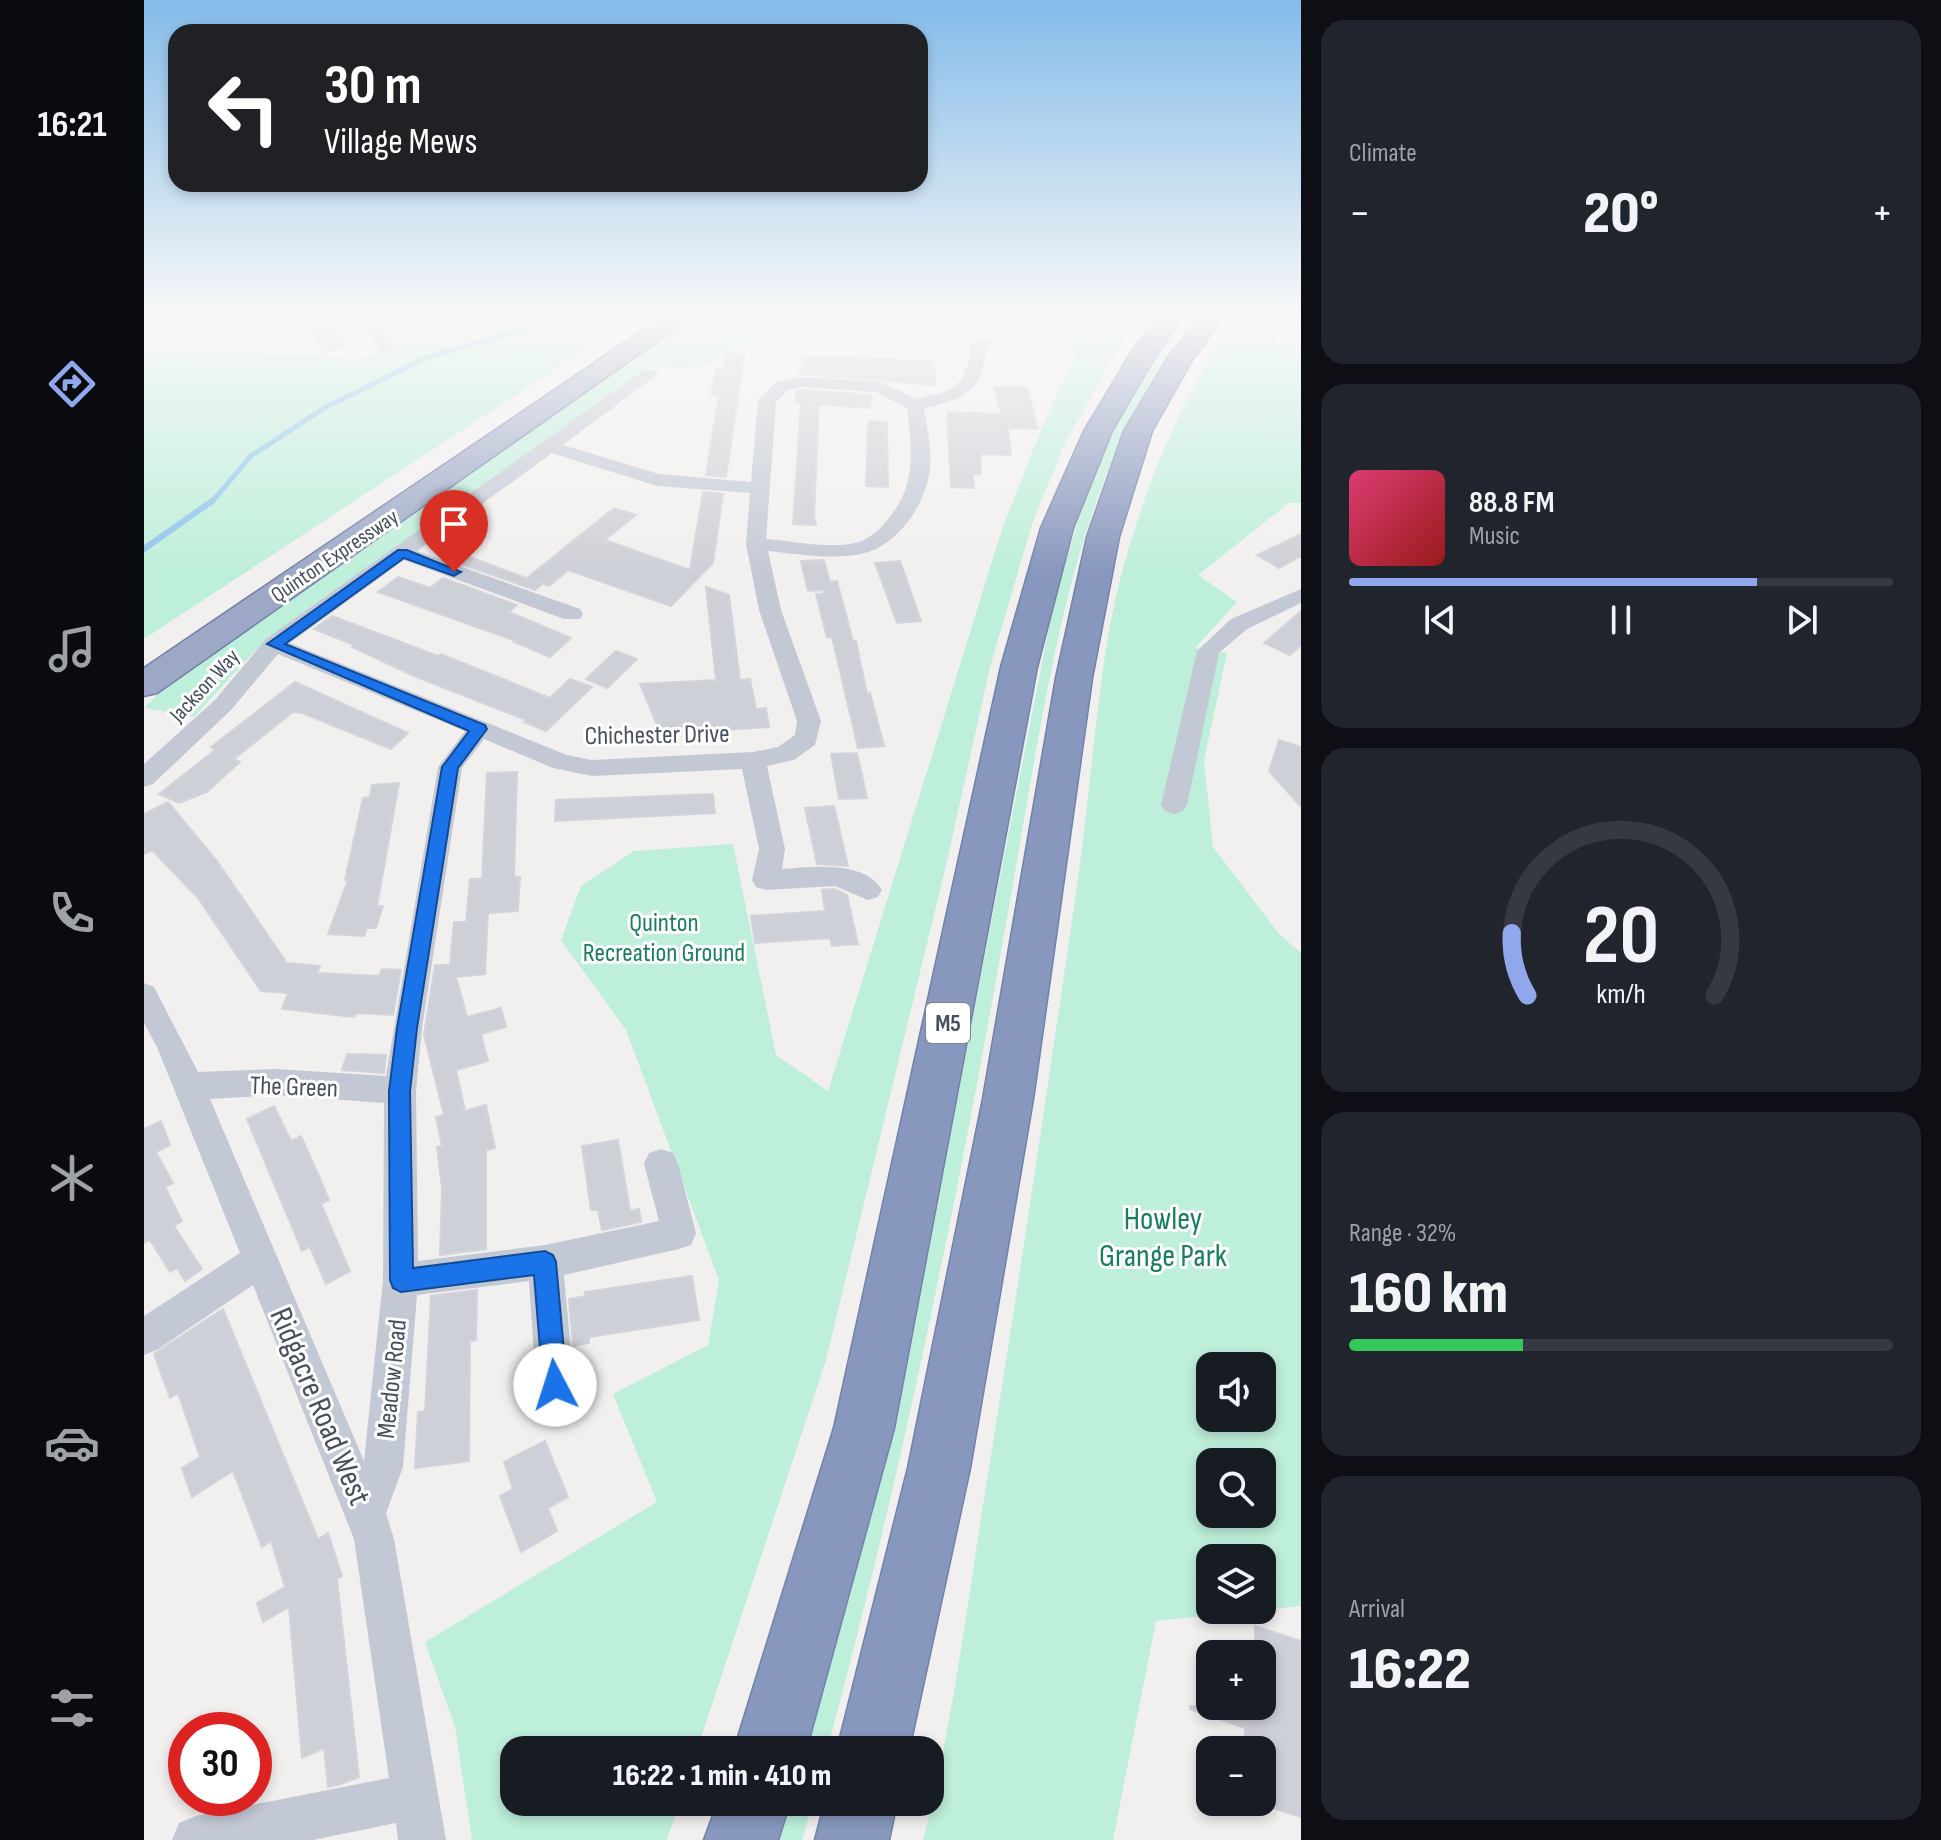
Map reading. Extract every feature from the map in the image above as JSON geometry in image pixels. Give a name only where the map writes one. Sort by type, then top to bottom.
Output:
[{"type":"highway","name":"Quinton Expressway","points":[[144,656],[522,402]]},
{"type":"highway","name":"Quinton Expressway","points":[[144,685],[556,402]]},
{"type":"highway","name":"M5","points":[[774,1736],[864,1428],[1019,667],[1057,528],[1098,431],[1115,402]]},
{"type":"highway","points":[[876,1736],[939,1468],[1008,1099],[1074,678],[1103,537],[1138,431],[1155,402]]},
{"type":"highway","points":[[741,1840],[749,1816]]},
{"type":"highway","points":[[852,1840],[858,1816]]},
{"type":"street","name":"Jackson Way","points":[[144,778],[223,705],[274,644],[612,402]]},
{"type":"street","name":"Chichester Drive","points":[[274,644],[562,762],[592,768],[753,760],[785,754],[806,739],[809,721],[774,622],[756,544],[767,402]]},
{"type":"street","name":"Chichester Drive","points":[[909,402],[915,405]]},
{"type":"street","points":[[756,544],[845,549],[863,548],[879,542],[896,523],[919,479],[920,451],[915,405],[930,402]]},
{"type":"street","points":[[551,447],[657,480],[758,488]]},
{"type":"street","points":[[403,553],[572,614]]},
{"type":"street","points":[[1174,805],[1208,651],[1222,634],[1249,616],[1301,595]]},
{"type":"street","name":"Meadow Road","points":[[366,1513],[383,1467],[401,1280],[400,1091],[450,767],[479,729]]},
{"type":"street","points":[[753,760],[772,849],[766,880],[838,876],[868,890]]},
{"type":"street","name":"Ridgacre Road West","points":[[144,995],[171,1044],[366,1513],[374,1539],[419,1818]]},
{"type":"street","name":"The Green","points":[[188,1086],[276,1082],[400,1091]]},
{"type":"street","points":[[401,1280],[545,1262],[679,1233],[661,1164]]},
{"type":"street","points":[[144,1337],[259,1261]]},
{"type":"street","points":[[545,1262],[555,1385]]},
{"type":"street","points":[[196,1840],[419,1818]]},
{"type":"green space","points":[[144,402],[506,402],[144,639]]},
{"type":"green space","points":[[570,402],[603,402],[254,652],[194,717],[144,708],[192,659]]},
{"type":"green space","name":"Quinton Recreation Ground","points":[[1054,402],[1088,402],[1066,441],[1033,521],[990,667],[947,861],[826,1360],[702,1736],[500,1736],[500,1816],[675,1816],[667,1840],[472,1840],[455,1727],[425,1642],[657,1502],[613,1394],[708,1345],[719,1280],[626,1030],[561,940],[581,886],[634,851],[733,844],[776,1055],[828,1091],[1003,526]]},
{"type":"green space","points":[[1129,402],[1141,402],[1106,475],[1087,529],[1057,642],[952,1215],[894,1483],[850,1661],[831,1736],[805,1736],[930,1235],[1054,602],[1087,491]]},
{"type":"green space","name":"Howley Grange Park","points":[[1187,402],[1301,402],[1301,503],[1289,503],[1198,575],[1237,602],[1195,648],[1227,653],[1204,760],[1213,847],[1279,934],[1301,953],[1301,1606],[1276,1609],[1276,1544],[1196,1544],[1196,1617],[1156,1621],[1113,1840],[923,1840],[929,1816],[944,1816],[944,1743],[1079,875],[1106,649],[1125,563],[1154,474]]},
{"type":"green space","points":[[782,1816],[809,1816],[802,1840],[775,1840]]},
{"type":"building","points":[[718,402],[737,402],[726,477],[706,475]]},
{"type":"building","points":[[795,402],[870,402],[870,408],[819,405],[816,525],[793,524],[801,403]]},
{"type":"building","points":[[998,402],[1031,402],[1038,429],[1008,428],[1011,455],[980,454],[981,474],[973,474],[974,488],[951,487],[947,412],[1001,414]]},
{"type":"building","points":[[868,421],[887,422],[888,487],[866,486]]},
{"type":"building","points":[[703,492],[723,494],[713,563],[671,606],[568,570],[549,586],[527,578],[614,508],[636,515],[605,540],[690,570]]},
{"type":"building","points":[[1301,534],[1301,556],[1279,568],[1257,555]]},
{"type":"building","points":[[470,557],[542,584],[535,590],[461,564]]},
{"type":"building","points":[[824,560],[830,582],[837,581],[884,746],[858,748],[832,637],[827,637],[816,594],[823,594],[823,590],[808,591],[801,561]]},
{"type":"building","points":[[900,561],[921,621],[897,623],[875,563]]},
{"type":"building","points":[[398,577],[430,588],[443,578],[517,605],[509,612],[571,638],[550,657],[516,641],[378,592]]},
{"type":"building","points":[[706,587],[729,595],[740,680],[750,679],[756,709],[766,708],[769,727],[661,735],[640,684],[716,680]]},
{"type":"building","points":[[1301,611],[1301,645],[1290,655],[1264,643]]},
{"type":"building","points":[[332,616],[438,656],[441,654],[550,698],[570,679],[592,687],[546,731],[524,722],[526,720],[414,676],[352,647],[354,645],[314,629]]},
{"type":"building","points":[[616,651],[637,659],[607,688],[586,679]]},
{"type":"building","points":[[295,682],[408,733],[391,749],[293,712],[234,759],[240,762],[207,792],[179,803],[159,794],[215,750],[211,747]]},
{"type":"building","points":[[1279,740],[1301,747],[1301,807],[1269,771]]},
{"type":"building","points":[[857,753],[867,798],[839,799],[831,754]]},
{"type":"building","points":[[517,772],[514,877],[520,877],[518,911],[488,913],[485,974],[456,977],[467,1017],[501,1008],[506,1027],[481,1034],[488,1061],[456,1070],[465,1111],[486,1105],[495,1148],[486,1150],[486,1249],[440,1255],[442,1188],[437,1147],[442,1146],[436,1117],[444,1115],[424,1035],[435,965],[450,965],[454,922],[466,922],[470,879],[482,879],[487,773]]},
{"type":"building","points":[[399,783],[377,906],[383,906],[376,928],[367,928],[364,936],[328,934],[348,880],[345,880],[363,798],[370,797],[372,785]]},
{"type":"building","points":[[713,794],[715,813],[555,821],[556,800]]},
{"type":"building","points":[[168,802],[217,861],[287,963],[320,966],[317,973],[379,976],[382,969],[401,970],[393,1015],[356,1013],[354,1017],[282,1009],[288,993],[261,991],[198,898],[152,850],[144,854],[144,814]]},
{"type":"building","points":[[834,806],[848,866],[817,864],[805,808]]},
{"type":"building","points":[[834,889],[847,895],[858,944],[832,946],[830,938],[755,943],[751,916],[825,911],[822,890]]},
{"type":"building","points":[[347,1054],[386,1055],[384,1073],[342,1070]]},
{"type":"building","points":[[274,1106],[291,1141],[301,1136],[329,1200],[321,1204],[350,1271],[326,1284],[310,1247],[302,1251],[247,1119]]},
{"type":"building","points":[[161,1121],[170,1145],[156,1152],[173,1183],[165,1187],[182,1221],[174,1226],[202,1269],[185,1281],[177,1268],[170,1272],[150,1240],[144,1243],[144,1129]]},
{"type":"building","points":[[618,1140],[630,1211],[639,1209],[641,1222],[602,1230],[598,1210],[591,1210],[582,1146]]},
{"type":"building","points":[[692,1276],[699,1320],[589,1337],[589,1343],[573,1346],[569,1299],[585,1296],[585,1292]]},
{"type":"building","points":[[477,1290],[476,1340],[470,1341],[469,1461],[415,1468],[418,1412],[425,1411],[431,1296]]},
{"type":"building","points":[[223,1309],[318,1539],[328,1533],[342,1576],[337,1579],[359,1777],[341,1784],[328,1787],[324,1748],[302,1758],[289,1607],[263,1622],[257,1603],[285,1587],[271,1541],[262,1547],[233,1471],[192,1497],[182,1468],[200,1457],[178,1393],[170,1398],[154,1354]]},
{"type":"building","points":[[545,1441],[568,1497],[548,1508],[557,1531],[521,1552],[500,1496],[513,1489],[504,1462]]},
{"type":"building","points":[[1255,1626],[1301,1641],[1301,1817],[1276,1809],[1276,1736],[1245,1736],[1245,1728],[1222,1720],[1276,1720],[1276,1640],[1255,1640]]},
{"type":"waterway","points":[[211,503],[251,456],[336,402]]},
{"type":"waterway","points":[[144,549],[212,501]]},
{"type":"route","points":[[454,572],[403,553],[274,644],[479,729],[450,767],[407,1028],[400,1091],[401,1280],[545,1262],[555,1385]]}]
